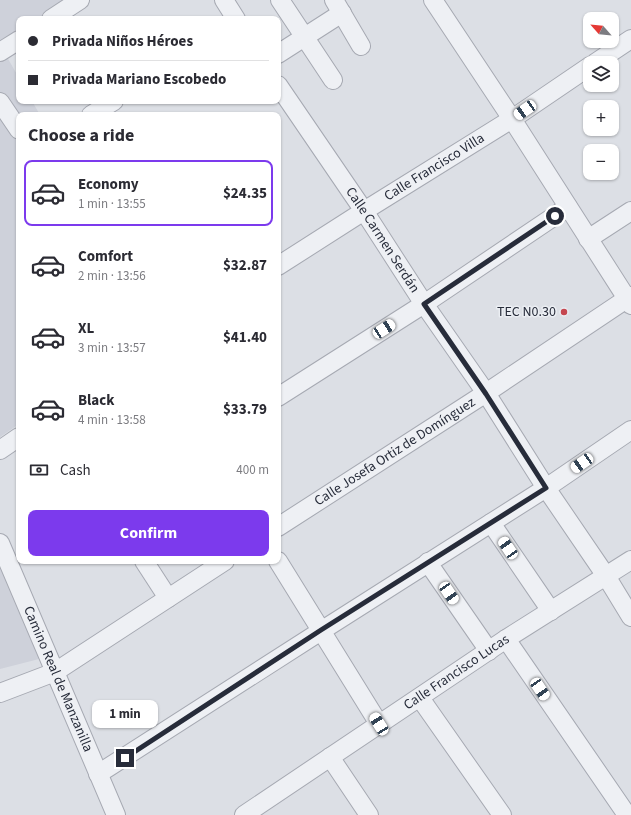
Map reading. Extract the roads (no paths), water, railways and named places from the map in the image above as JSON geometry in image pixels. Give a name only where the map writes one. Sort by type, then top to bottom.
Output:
[{"type":"street","points":[[56,16],[80,0]]},
{"type":"street","points":[[224,0],[234,16]]},
{"type":"street","points":[[280,0],[333,80]]},
{"type":"street","points":[[433,0],[512,119],[588,239],[630,300]]},
{"type":"street","points":[[281,52],[304,37],[338,6],[361,46]]},
{"type":"street","points":[[606,56],[631,39]]},
{"type":"street","points":[[0,52],[16,42]]},
{"type":"street","name":"Calle Francisco Villa","points":[[281,264],[512,119],[583,71]]},
{"type":"street","name":"Calle Carmen Serdán","points":[[281,89],[486,394],[546,488],[606,576],[631,617]]},
{"type":"street","points":[[0,102],[16,126]]},
{"type":"street","points":[[96,112],[109,104]]},
{"type":"street","points":[[281,395],[424,304],[568,207]]},
{"type":"street","points":[[588,239],[631,211]]},
{"type":"street","name":"Calle Josefa Ortiz de Domínguez","points":[[281,525],[630,300]]},
{"type":"street","points":[[98,774],[321,630],[546,488],[631,430]]},
{"type":"street","points":[[0,450],[16,439]]},
{"type":"street","points":[[491,523],[551,611]]},
{"type":"street","name":"Camino Real de Manzanilla","points":[[0,543],[116,815]]},
{"type":"street","name":"Calle Francisco Lucas","points":[[244,815],[506,639],[631,560]]},
{"type":"street","points":[[428,562],[488,651]]},
{"type":"street","points":[[146,564],[168,598]]},
{"type":"street","points":[[0,693],[55,672],[220,564]]},
{"type":"street","points":[[280,564],[379,724]]},
{"type":"street","points":[[506,639],[627,815]]},
{"type":"street","points":[[420,698],[502,815]]},
{"type":"street","points":[[330,757],[369,815]]},
{"type":"place","name":"TEC N0.30","points":[[564,312]]}]
